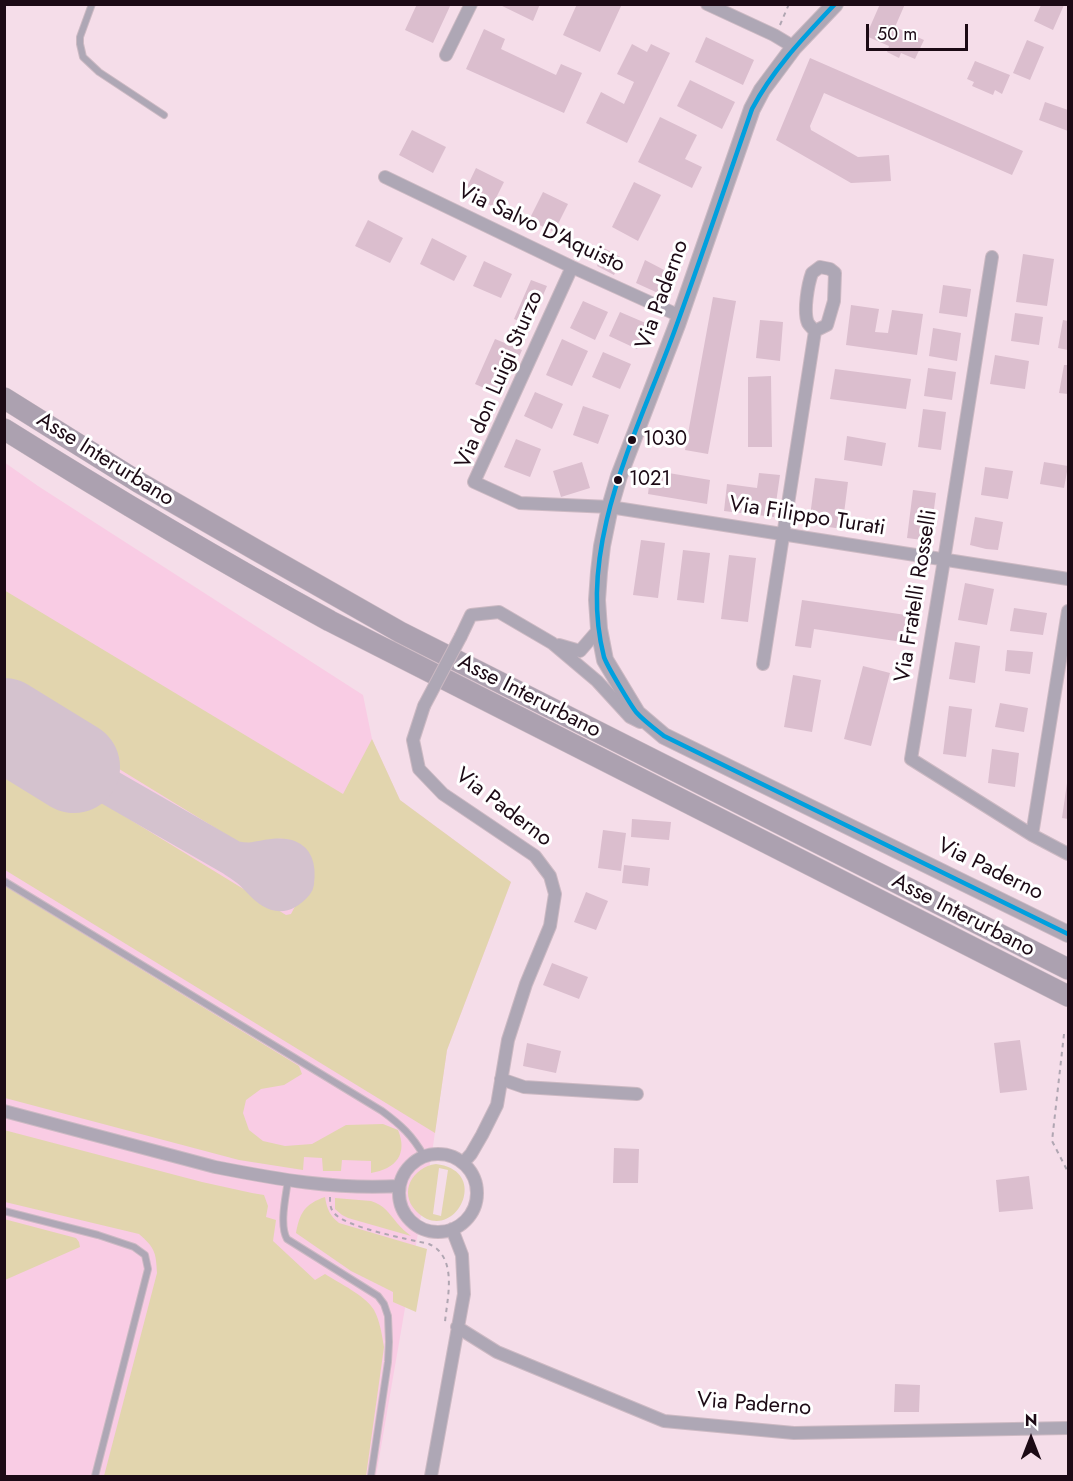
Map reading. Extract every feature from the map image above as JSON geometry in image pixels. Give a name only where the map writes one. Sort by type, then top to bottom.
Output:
[{"type":"highway","name":"Asse Interurbano","points":[[4,398],[160,494],[400,632],[1068,969]]},
{"type":"highway","name":"Asse Interurbano","points":[[4,429],[244,574],[330,621],[1068,996]]},
{"type":"street","points":[[446,55],[471,4]]},
{"type":"street","points":[[706,4],[774,35],[794,47]]},
{"type":"street","name":"Via Paderno","points":[[664,736],[637,713],[605,660],[598,628],[597,600],[602,546],[610,507],[752,109],[762,90],[794,47],[836,4]]},
{"type":"street","name":"Via Salvo D'Aquisto","points":[[385,177],[680,316]]},
{"type":"street","name":"Via Fratelli Rosselli","points":[[992,257],[911,759],[1032,835],[1068,854]]},
{"type":"street","name":"Via don Luigi Sturzo","points":[[572,267],[474,482],[520,503],[610,507]]},
{"type":"street","points":[[763,664],[815,331],[806,316],[808,290],[812,273],[820,267],[830,269],[835,273],[835,292],[826,325],[815,331]]},
{"type":"street","name":"Via Filippo Turati","points":[[610,507],[1068,579]]},
{"type":"street","points":[[1032,835],[1068,611]]},
{"type":"street","name":"Via Paderno","points":[[463,1163],[482,1135],[496,1105],[508,1040],[526,984],[550,926],[555,894],[550,876],[535,856],[443,794],[419,769],[413,740],[424,706],[471,615],[499,612],[552,644],[597,681],[630,717],[664,736],[1068,934]]},
{"type":"street","points":[[580,651],[598,628]]},
{"type":"street","name":"Via Paderno","points":[[552,644],[605,660]]},
{"type":"street","points":[[597,681],[617,680]]},
{"type":"street","points":[[501,1079],[524,1087],[637,1095]]},
{"type":"street","points":[[4,1111],[215,1167],[330,1185],[399,1186]]},
{"type":"street","points":[[430,1154],[444,1154],[463,1163],[473,1175],[477,1187],[477,1199],[466,1221],[444,1232],[432,1232],[416,1226],[402,1210],[399,1200],[401,1177],[408,1166],[430,1154]]},
{"type":"street","points":[[431,1476],[464,1294],[462,1255],[452,1229]]},
{"type":"street","name":"Via Paderno","points":[[457,1327],[497,1352],[664,1421],[794,1433],[1068,1428]]},
{"type":"lane","points":[[92,4],[80,37],[83,57],[99,72],[164,115]]},
{"type":"lane","points":[[4,881],[402,1125],[424,1156]]},
{"type":"lane","points":[[288,1180],[284,1213],[284,1233],[287,1239],[378,1296],[388,1316],[388,1362],[371,1476]]},
{"type":"lane","points":[[4,1211],[98,1235],[134,1247],[145,1255],[148,1269],[95,1476]]},
{"type":"path","points":[[774,35],[789,4]]},
{"type":"path","points":[[1064,1034],[1052,1141],[1068,1172]]},
{"type":"path","points":[[330,1185],[330,1208],[343,1221],[429,1244],[437,1249],[444,1260],[448,1274],[444,1329]]},
{"type":"shaded area","points":[[4,462],[363,695],[372,739],[400,800],[511,882],[447,1050],[433,1146],[376,1476],[5,1476]]},
{"type":"shaded area","points":[[4,590],[343,794],[372,739],[400,800],[511,882],[447,1050],[435,1133],[5,870],[5,743],[286,915],[291,914],[304,890],[310,868],[306,854],[297,844],[277,839],[256,850],[248,848],[5,699]]},
{"type":"shaded area","points":[[5,886],[299,1066],[302,1074],[284,1085],[261,1089],[246,1100],[243,1113],[249,1130],[263,1141],[285,1146],[312,1144],[346,1125],[383,1124],[398,1130],[402,1146],[398,1159],[387,1168],[371,1173],[371,1161],[342,1160],[341,1171],[323,1171],[322,1158],[304,1157],[303,1170],[239,1160],[5,1098]]},
{"type":"shaded area","points":[[4,1130],[202,1182],[264,1195],[268,1206],[266,1217],[276,1220],[273,1241],[315,1280],[325,1274],[359,1295],[374,1310],[378,1319],[384,1347],[366,1476],[104,1476],[157,1273],[155,1255],[139,1234],[5,1202]]},
{"type":"shaded area","points":[[436,1164],[453,1170],[462,1180],[465,1192],[461,1204],[453,1214],[442,1220],[430,1220],[416,1211],[408,1196],[408,1189],[415,1175],[428,1166]],"holes":[[[439,1168],[448,1170],[441,1216],[433,1214]]]},
{"type":"shaded area","points":[[325,1197],[329,1212],[339,1223],[427,1249],[416,1312],[393,1302],[393,1292],[351,1271],[296,1233],[299,1220],[308,1206]]},
{"type":"shaded area","points":[[335,1198],[376,1203],[411,1236],[342,1215],[335,1209]]},
{"type":"shaded area","points":[[4,1219],[76,1238],[80,1247],[5,1280]]},
{"type":"building","points":[[417,4],[451,4],[433,43],[405,30]]},
{"type":"building","points":[[498,4],[540,4],[533,21]]},
{"type":"building","points":[[577,4],[622,4],[600,52],[563,35]]},
{"type":"building","points":[[880,4],[905,4],[895,27],[924,40],[915,59],[901,53],[899,58],[887,52],[889,46],[866,36]]},
{"type":"building","points":[[1041,5],[1064,5],[1053,30],[1034,21]]},
{"type":"building","points":[[484,29],[505,39],[501,49],[556,75],[561,64],[582,73],[564,113],[466,69]]},
{"type":"building","points":[[706,37],[754,60],[743,85],[695,62]]},
{"type":"building","points":[[1027,40],[1044,47],[1030,80],[1013,73]]},
{"type":"building","points":[[632,44],[647,52],[651,44],[670,53],[627,143],[586,123],[601,92],[624,104],[634,82],[617,74]]},
{"type":"building","points":[[810,58],[1023,151],[1012,175],[824,93],[810,126],[811,130],[858,157],[889,155],[891,181],[851,183],[776,140]]},
{"type":"building","points":[[975,61],[1010,75],[1002,94],[995,90],[993,95],[972,86],[974,82],[967,79]]},
{"type":"building","points":[[690,80],[735,102],[722,129],[677,106]]},
{"type":"building","points":[[1045,102],[1068,110],[1068,131],[1039,120]]},
{"type":"building","points":[[660,117],[697,135],[685,159],[702,167],[692,188],[638,162]]},
{"type":"building","points":[[412,130],[446,147],[433,173],[399,155]]},
{"type":"building","points":[[476,168],[504,182],[492,206],[464,193]]},
{"type":"building","points":[[634,182],[661,195],[638,241],[612,227]]},
{"type":"building","points":[[543,192],[568,204],[554,232],[529,220]]},
{"type":"building","points":[[368,220],[403,238],[390,263],[355,246]]},
{"type":"building","points":[[432,238],[467,256],[454,281],[420,264]]},
{"type":"building","points":[[604,248],[622,258],[614,275],[597,266]]},
{"type":"building","points":[[1023,254],[1054,259],[1047,306],[1016,302]]},
{"type":"building","points":[[645,260],[668,272],[658,293],[636,283]]},
{"type":"building","points":[[484,261],[512,274],[501,298],[473,286]]},
{"type":"building","points":[[531,280],[547,286],[530,326],[514,319]]},
{"type":"building","points":[[943,285],[971,289],[967,317],[939,313]]},
{"type":"building","points":[[713,297],[736,301],[708,454],[685,450]]},
{"type":"building","points":[[583,301],[608,312],[595,340],[570,328]]},
{"type":"building","points":[[851,305],[879,309],[875,332],[888,333],[892,310],[923,314],[917,355],[846,345]]},
{"type":"building","points":[[620,312],[648,324],[637,349],[609,336]]},
{"type":"building","points":[[1015,313],[1043,317],[1039,345],[1011,341]]},
{"type":"building","points":[[760,320],[783,322],[780,361],[756,358]]},
{"type":"building","points":[[1063,320],[1068,321],[1068,350],[1058,348]]},
{"type":"building","points":[[933,328],[961,333],[957,361],[929,356]]},
{"type":"building","points":[[495,339],[522,350],[502,396],[475,384]]},
{"type":"building","points":[[562,339],[588,351],[572,386],[546,375]]},
{"type":"building","points":[[603,352],[631,364],[620,389],[592,377]]},
{"type":"building","points":[[995,355],[1029,361],[1025,389],[990,384]]},
{"type":"building","points":[[1064,365],[1068,365],[1068,394],[1059,393]]},
{"type":"building","points":[[928,368],[956,372],[952,400],[924,396]]},
{"type":"building","points":[[835,369],[911,379],[906,409],[830,399]]},
{"type":"building","points":[[771,376],[772,447],[748,447],[748,377]]},
{"type":"building","points":[[535,392],[563,404],[552,429],[524,416]]},
{"type":"building","points":[[583,406],[609,415],[598,444],[573,435]]},
{"type":"building","points":[[923,409],[946,412],[941,450],[918,447]]},
{"type":"building","points":[[847,436],[886,443],[882,466],[844,460]]},
{"type":"building","points":[[516,439],[541,449],[530,477],[504,467]]},
{"type":"building","points":[[582,462],[590,488],[561,497],[553,471]]},
{"type":"building","points":[[1044,462],[1068,466],[1064,488],[1040,484]]},
{"type":"building","points":[[985,467],[1013,471],[1008,499],[981,495]]},
{"type":"building","points":[[651,470],[710,480],[707,504],[648,494]]},
{"type":"building","points":[[759,473],[780,475],[774,517],[724,511],[727,484],[757,488]]},
{"type":"building","points":[[815,478],[848,482],[842,529],[809,524]]},
{"type":"building","points":[[913,490],[936,493],[930,541],[907,538]]},
{"type":"building","points":[[975,517],[1003,522],[998,550],[970,545]]},
{"type":"building","points":[[641,540],[665,543],[658,598],[633,595]]},
{"type":"building","points":[[683,550],[710,553],[704,603],[677,600]]},
{"type":"building","points":[[729,555],[756,558],[748,622],[721,619]]},
{"type":"building","points":[[965,583],[994,589],[987,625],[958,620]]},
{"type":"building","points":[[802,600],[913,616],[909,643],[814,629],[811,648],[795,646]]},
{"type":"building","points":[[1014,608],[1047,613],[1043,635],[1010,631]]},
{"type":"building","points":[[955,642],[980,646],[975,683],[949,679]]},
{"type":"building","points":[[1007,650],[1033,652],[1030,674],[1005,671]]},
{"type":"building","points":[[863,666],[890,673],[871,746],[844,739]]},
{"type":"building","points":[[793,675],[821,680],[812,732],[784,727]]},
{"type":"building","points":[[1000,703],[1028,708],[1024,732],[995,727]]},
{"type":"building","points":[[949,706],[972,709],[966,757],[943,754]]},
{"type":"building","points":[[992,749],[1019,753],[1015,787],[988,783]]},
{"type":"building","points":[[1068,783],[1068,819],[1062,818]]},
{"type":"building","points":[[632,819],[671,822],[669,840],[631,837]]},
{"type":"building","points":[[603,830],[626,833],[621,871],[598,868]]},
{"type":"building","points":[[624,865],[650,868],[648,886],[622,883]]},
{"type":"building","points":[[586,892],[608,901],[596,930],[574,922]]},
{"type":"building","points":[[552,963],[588,977],[579,999],[543,985]]},
{"type":"building","points":[[1020,1040],[1027,1090],[1000,1093],[994,1043]]},
{"type":"building","points":[[527,1043],[561,1051],[556,1073],[523,1066]]},
{"type":"building","points":[[614,1148],[639,1149],[638,1183],[613,1183]]},
{"type":"building","points":[[1029,1176],[1033,1209],[999,1212],[996,1180]]},
{"type":"building","points":[[895,1384],[920,1385],[919,1412],[894,1412]]},
{"type":"taxiway","points":[[74,767],[234,859],[274,892],[284,892],[296,883],[297,872],[291,859],[278,856],[249,860],[234,859]]},
{"type":"runway","points":[[4,724],[74,767]]},
{"type":"transit line","points":[[835,4],[779,67],[752,109],[677,324],[630,445],[605,529],[598,572],[597,615],[604,657],[636,712],[664,736],[1068,934]]},
{"type":"place","name":"1030","points":[[632,440]]},
{"type":"place","name":"1021","points":[[618,480]]}]
